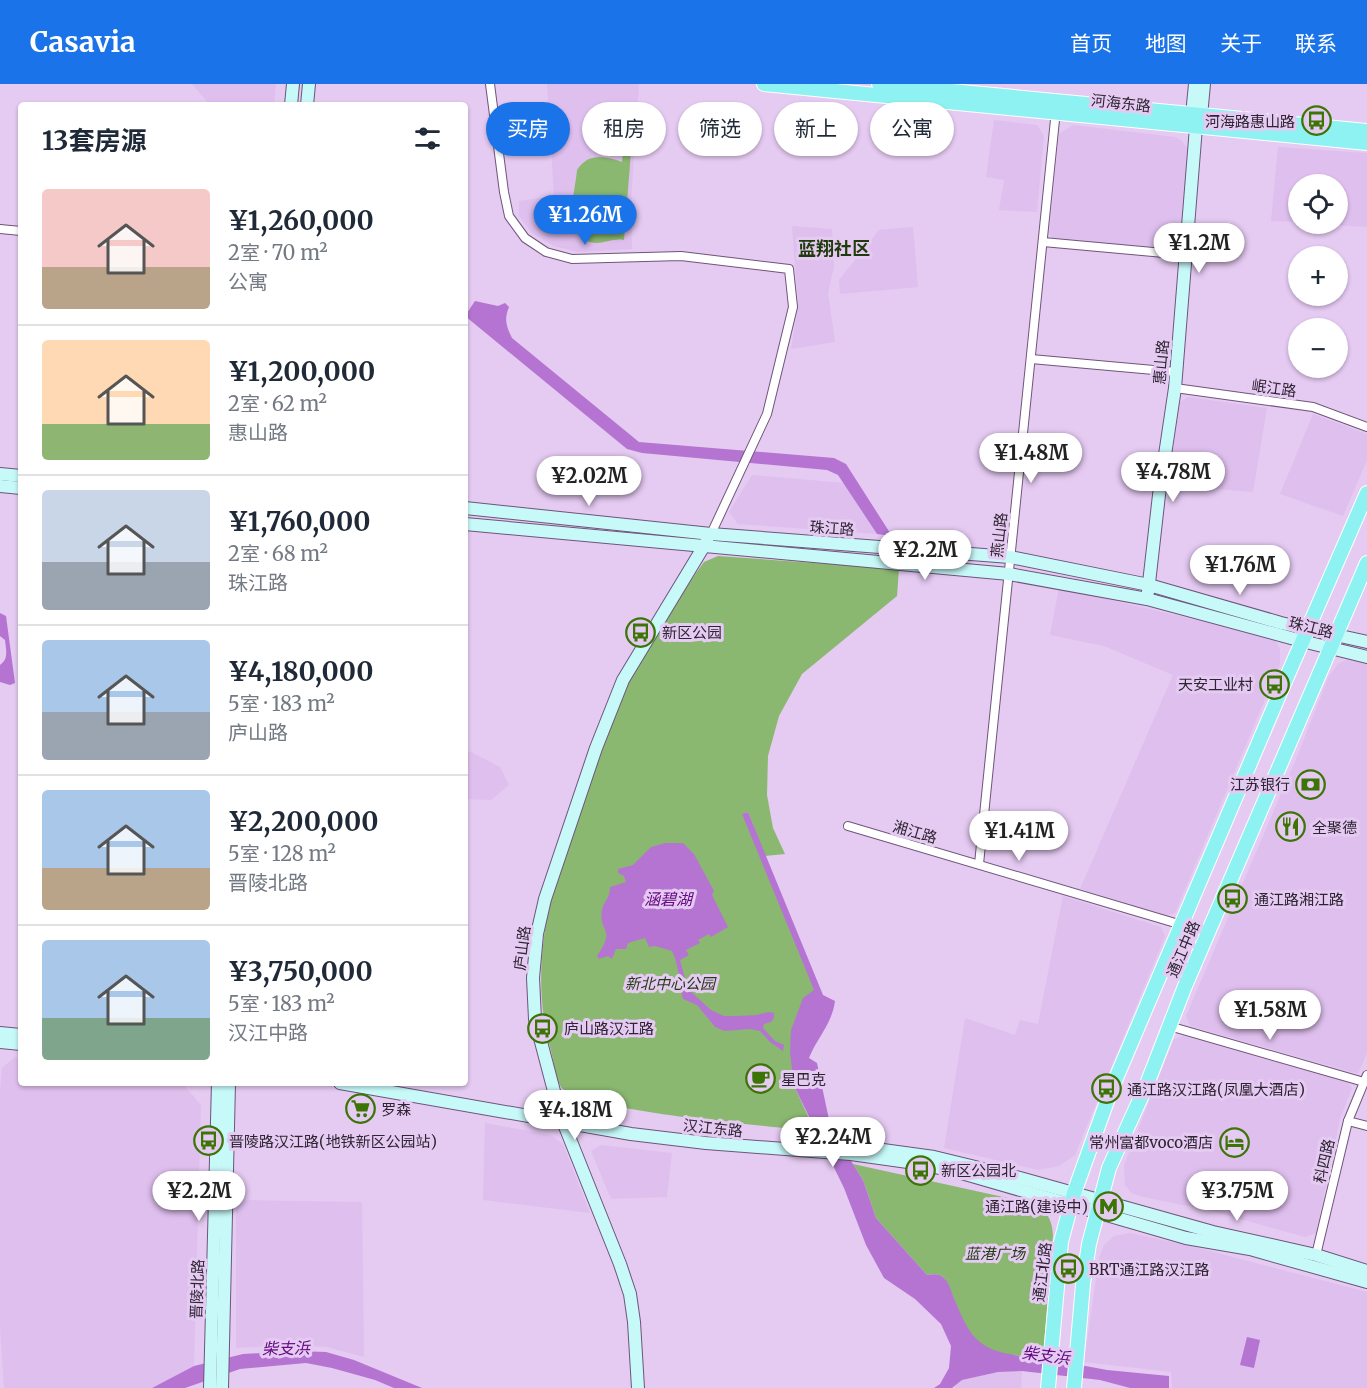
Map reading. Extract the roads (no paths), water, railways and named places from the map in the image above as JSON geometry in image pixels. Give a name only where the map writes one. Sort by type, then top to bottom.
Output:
[{"type":"main road","name":"河海东路","points":[[764,84],[1197,120],[1367,131]]},
{"type":"main road","name":"河海东路","points":[[879,84],[1057,108]]},
{"type":"main road","name":"河海东路","points":[[1197,120],[1367,143]]},
{"type":"main road","name":"通江中路","points":[[1075,1202],[1111,1090],[1367,493]]},
{"type":"main road","name":"通江中路","points":[[1074,1387],[1083,1284],[1109,1168],[1147,1084],[1169,1026],[1367,563]]},
{"type":"main road","name":"通江北路","points":[[1048,1383],[1061,1242],[1075,1202]]},
{"type":"street","points":[[291,102],[293,84]]},
{"type":"street","points":[[307,102],[309,84]]},
{"type":"street","points":[[490,84],[509,216],[525,238],[546,252],[572,259],[681,256],[789,270],[793,307],[767,414],[711,534]]},
{"type":"street","name":"惠山路","points":[[1194,84],[1197,120]]},
{"type":"street","name":"惠山路","points":[[1147,599],[1176,372],[1197,120],[1204,84]]},
{"type":"street","name":"燕山路","points":[[979,864],[1057,108]]},
{"type":"street","points":[[0,229],[18,231]]},
{"type":"street","points":[[1043,242],[1186,255]]},
{"type":"street","points":[[1031,359],[1176,372]]},
{"type":"street","name":"岷江路","points":[[1174,388],[1313,407],[1367,427]]},
{"type":"street","points":[[0,474],[18,476]]},
{"type":"street","points":[[0,486],[18,488]]},
{"type":"street","name":"珠江路","points":[[468,508],[711,534],[1010,557],[1149,585],[1281,623],[1367,642]]},
{"type":"street","name":"珠江路","points":[[468,524],[1009,574],[1147,599],[1367,657]]},
{"type":"street","name":"庐山路","points":[[638,1388],[630,1294],[562,1119],[541,1041],[535,1009],[533,978],[537,934],[545,899],[589,767],[623,680],[711,534]]},
{"type":"street","name":"湘江路","points":[[848,826],[1182,925]]},
{"type":"street","points":[[1169,1026],[1366,1079]]},
{"type":"street","points":[[0,1033],[18,1035]]},
{"type":"street","points":[[0,1042],[18,1044]]},
{"type":"street","name":"科四路","points":[[1316,1255],[1348,1121],[1366,1079]]},
{"type":"street","name":"晋陵北路","points":[[210,1385],[218,1086]]},
{"type":"street","name":"晋陵北路","points":[[222,1382],[229,1086]]},
{"type":"street","name":"汉江东路","points":[[358,1086],[706,1143],[848,1150],[922,1164],[1099,1207]]},
{"type":"street","name":"汉江东路","points":[[399,1086],[562,1119]]},
{"type":"street","points":[[1348,1121],[1367,1126]]},
{"type":"street","points":[[1099,1207],[1316,1255],[1367,1271]]},
{"type":"street","points":[[1099,1207],[1186,1238],[1250,1250],[1367,1282]]},
{"type":"water","points":[[475,301],[498,306],[505,303],[509,307],[506,322],[512,338],[639,442],[834,458],[846,464],[892,536],[877,534],[838,475],[827,470],[642,453],[627,449],[468,318],[468,312]]},
{"type":"water","points":[[0,613],[6,616],[15,683],[10,685],[0,682],[0,665],[5,660],[6,654],[5,640],[0,636]]},
{"type":"water","points":[[748,812],[823,995],[835,1001],[828,1024],[809,1058],[817,1063],[831,1129],[863,1180],[876,1218],[927,1275],[942,1276],[946,1280],[970,1331],[975,1338],[989,1348],[999,1352],[1107,1370],[1169,1376],[1169,1388],[1130,1388],[1100,1380],[1022,1371],[998,1372],[962,1380],[952,1388],[934,1388],[940,1384],[949,1368],[951,1346],[941,1324],[915,1299],[884,1278],[866,1245],[844,1188],[794,1086],[790,1052],[791,1030],[803,998],[814,990],[742,814]]},
{"type":"water","name":"涵碧湖","points":[[665,843],[683,843],[694,854],[714,891],[712,895],[728,927],[711,937],[709,934],[698,940],[700,943],[686,950],[689,955],[680,960],[688,989],[711,1010],[724,1016],[774,1013],[774,1018],[771,1022],[764,1024],[763,1028],[775,1041],[784,1045],[783,1051],[760,1031],[750,1029],[725,1031],[715,1027],[697,1005],[683,999],[678,968],[672,951],[655,946],[649,947],[645,938],[628,943],[626,949],[616,949],[612,959],[608,956],[599,959],[597,956],[606,940],[606,931],[601,917],[610,887],[626,882],[624,876],[618,873],[618,869],[633,865],[651,847]]},
{"type":"water","points":[[1247,1337],[1260,1340],[1254,1368],[1240,1365]]},
{"type":"water","points":[[326,1352],[354,1360],[422,1388],[394,1388],[375,1380],[306,1363],[240,1369],[185,1388],[152,1388],[194,1366],[243,1354]]},
{"type":"place","name":"河海路惠山路","points":[[1316,121]]},
{"type":"place","name":"新区公园","points":[[641,632]]},
{"type":"place","name":"天安工业村","points":[[1274,684]]},
{"type":"place","name":"江苏银行","points":[[1311,784]]},
{"type":"place","name":"全聚德","points":[[1291,827]]},
{"type":"place","name":"通江路湘江路","points":[[1233,899]]},
{"type":"place","name":"庐山路汉江路","points":[[543,1028]]},
{"type":"place","name":"星巴克","points":[[760,1079]]},
{"type":"place","name":"通江路汉江路(凤凰大酒店)","points":[[1106,1089]]},
{"type":"place","name":"罗森","points":[[360,1109]]},
{"type":"place","name":"晋陵路汉江路(地铁新区公园站)","points":[[208,1141]]},
{"type":"place","name":"常州富都voco酒店","points":[[1234,1142]]},
{"type":"place","name":"新区公园北","points":[[920,1170]]},
{"type":"place","name":"通江路(建设中)","points":[[1109,1206]]},
{"type":"place","name":"BRT通江路汉江路","points":[[1068,1269]]},
{"type":"district","name":"蓝翔社区","points":[[834,248]]},
{"type":"park label","name":"新北中心公园","points":[[670,983]]},
{"type":"park label","name":"蓝港广场","points":[[995,1253]]},
{"type":"water label","name":"柴支浜","points":[[286,1348]]},
{"type":"water label","name":"柴支浜","points":[[1046,1355]]}]
